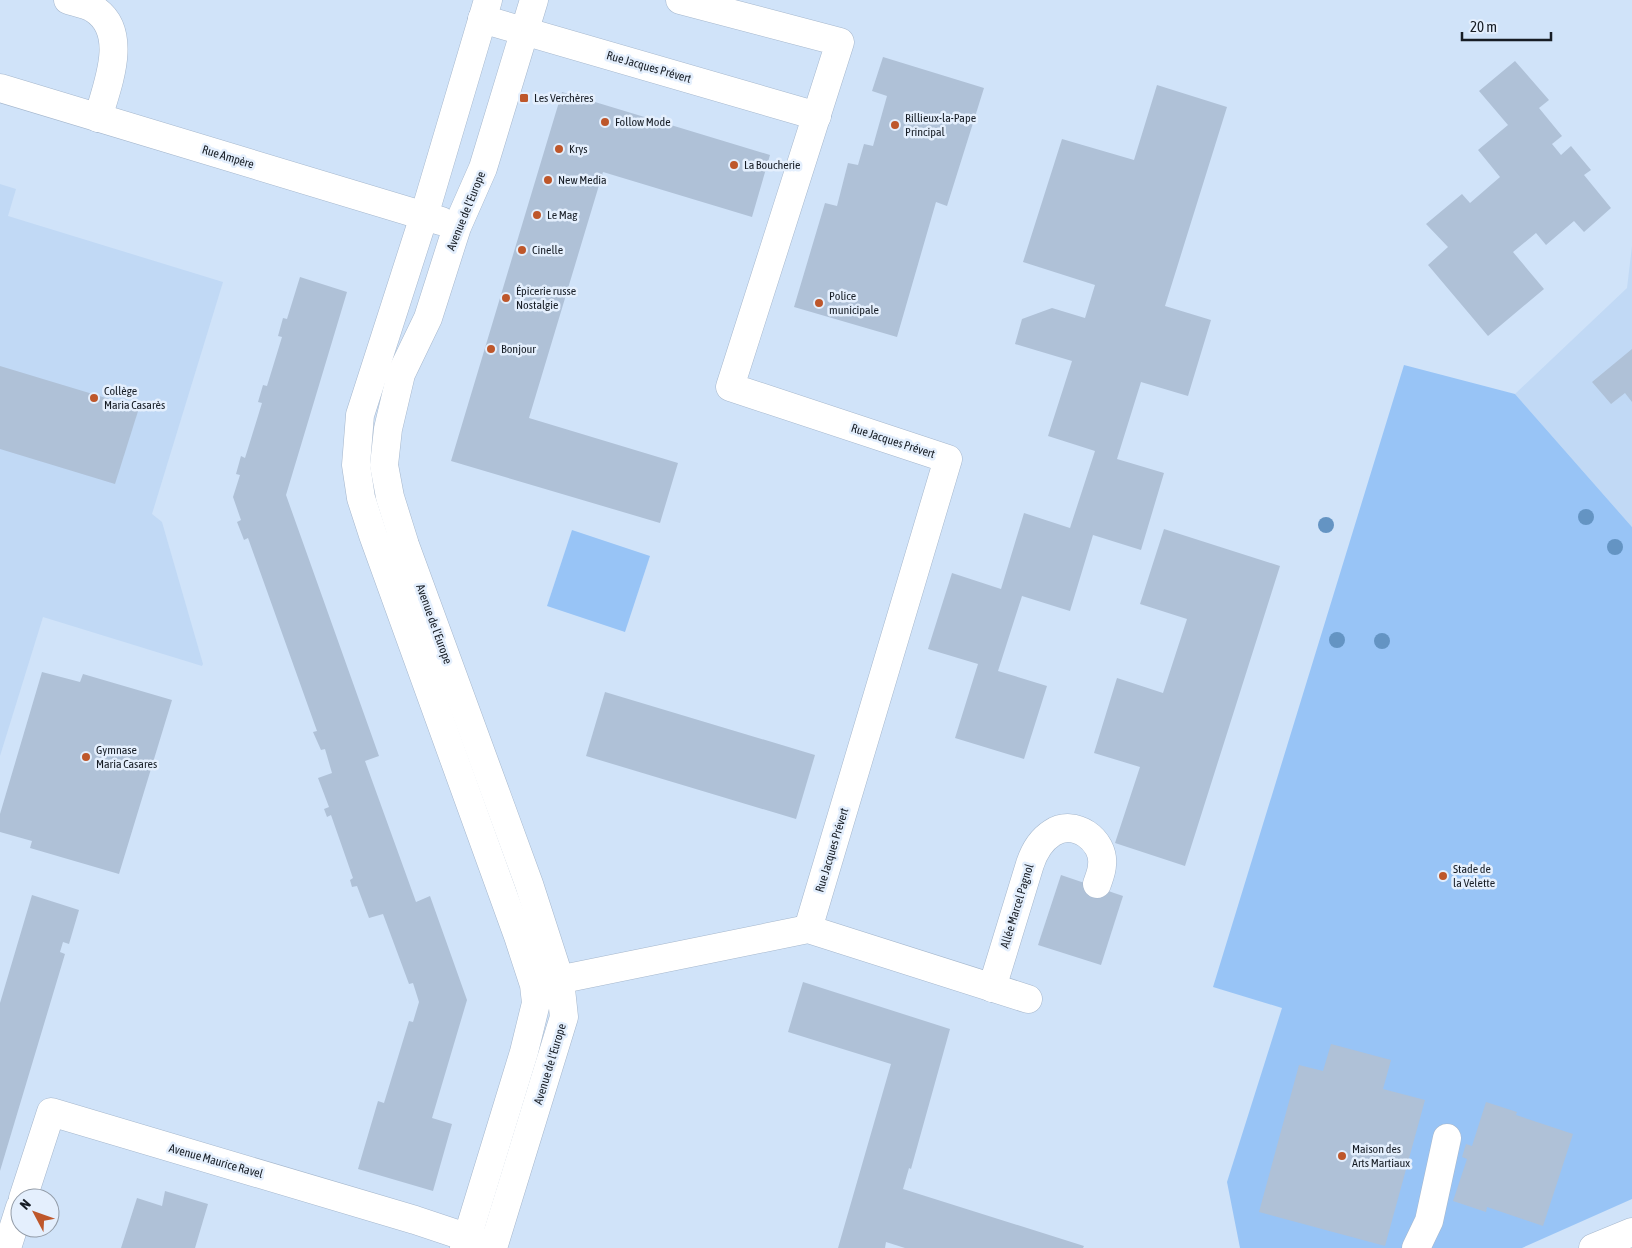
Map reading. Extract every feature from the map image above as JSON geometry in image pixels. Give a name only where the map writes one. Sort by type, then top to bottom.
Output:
[{"type":"street","points":[[68,0],[93,8],[108,22],[114,46],[110,74],[98,118]]},
{"type":"street","name":"Avenue de l'Europe","points":[[496,1247],[564,1017],[560,980],[529,884],[405,545],[390,496],[384,466],[388,429],[401,374],[428,318],[457,227],[483,168],[534,0]]},
{"type":"street","name":"Rue Jacques Prévert","points":[[680,0],[840,42],[730,387],[948,460],[808,928]]},
{"type":"street","points":[[485,9],[424,216],[360,416],[356,465],[361,498],[376,545],[518,936],[534,985],[536,1003],[524,1052],[466,1243],[496,1247]]},
{"type":"street","name":"Rue Jacques Prévert","points":[[485,9],[524,31],[817,116]]},
{"type":"street","name":"Rue Ampère","points":[[0,88],[457,227]]},
{"type":"street","name":"Allée Marcel Pagnol","points":[[992,988],[1033,855],[1044,840],[1053,832],[1063,829],[1074,829],[1090,836],[1100,848],[1102,856],[1102,865],[1097,884]]},
{"type":"street","points":[[534,985],[808,928],[1028,999]]},
{"type":"street","name":"Avenue Maurice Ravel","points":[[26,1188],[51,1112],[416,1220],[466,1243]]},
{"type":"street","points":[[1416,1248],[1429,1221],[1447,1138]]},
{"type":"street","points":[[1594,1248],[1632,1232]]},
{"type":"shaded area","name":"Collège Maria Casarès","points":[[0,184],[16,189],[8,216],[223,282],[152,514],[162,522],[203,664],[202,666],[43,617],[0,756]]},
{"type":"shaded area","points":[[1632,246],[1632,527],[1515,394],[1627,288]]},
{"type":"shaded area","points":[[1404,365],[1515,394],[1632,527],[1632,1199],[1522,1248],[1240,1248],[1227,1182],[1282,1008],[1213,987]]},
{"type":"shaded area","points":[[572,530],[650,556],[625,632],[547,606]]},
{"type":"building","points":[[883,57],[984,88],[947,206],[936,202],[897,337],[794,307],[825,203],[837,206],[848,163],[858,165],[864,144],[873,146],[887,96],[872,91]]},
{"type":"building","points":[[1515,61],[1549,100],[1539,108],[1562,136],[1552,144],[1561,155],[1571,146],[1591,170],[1584,175],[1611,208],[1584,232],[1574,221],[1546,245],[1536,233],[1513,252],[1544,289],[1488,336],[1428,265],[1448,247],[1426,224],[1462,194],[1470,203],[1500,177],[1478,150],[1508,125],[1479,91]]},
{"type":"building","points":[[1157,85],[1227,107],[1165,306],[1211,320],[1188,396],[1141,382],[1117,459],[1164,473],[1141,550],[1093,535],[1070,611],[1022,596],[998,671],[1047,686],[1024,759],[955,738],[978,664],[928,649],[952,573],[1001,589],[1024,513],[1070,528],[1095,451],[1048,436],[1072,361],[1015,344],[1022,319],[1052,308],[1085,318],[1095,285],[1023,262],[1062,139],[1134,160]]},
{"type":"building","points":[[562,92],[770,155],[752,217],[603,172],[529,418],[678,463],[660,523],[451,461]]},
{"type":"building","points":[[300,277],[347,292],[286,495],[379,756],[365,761],[416,902],[430,896],[467,1000],[432,1118],[452,1124],[433,1191],[358,1169],[378,1101],[384,1103],[409,1021],[413,1022],[419,1002],[413,983],[409,984],[383,914],[369,918],[357,886],[352,887],[350,880],[353,878],[331,815],[327,817],[324,809],[329,807],[318,778],[332,773],[325,749],[321,750],[313,732],[317,731],[248,538],[244,540],[237,522],[241,520],[233,497],[240,475],[236,474],[241,456],[245,458],[262,403],[258,402],[263,385],[267,386],[282,337],[278,336],[283,318],[287,319]]},
{"type":"building","points":[[1632,349],[1632,402],[1625,393],[1611,404],[1592,382]]},
{"type":"building","points":[[0,366],[139,408],[115,484],[0,449]]},
{"type":"building","points":[[1164,529],[1280,566],[1185,866],[1115,843],[1140,767],[1094,753],[1117,678],[1163,693],[1187,619],[1140,604]]},
{"type":"building","name":"Gymnase Maria Casares","points":[[42,672],[80,682],[83,674],[172,700],[119,874],[30,848],[32,841],[0,832],[0,814]]},
{"type":"building","points":[[605,692],[815,755],[796,819],[586,756]]},
{"type":"building","points":[[1061,875],[1123,896],[1101,965],[1038,945]]},
{"type":"building","points":[[32,895],[79,910],[69,944],[63,942],[60,952],[65,954],[0,1171],[0,1003]]},
{"type":"building","points":[[803,982],[950,1029],[911,1169],[909,1168],[903,1189],[1084,1246],[1083,1248],[905,1248],[886,1242],[885,1248],[838,1248],[891,1064],[788,1032]]},
{"type":"building","name":"Maison des Arts Martiaux","points":[[1331,1044],[1391,1060],[1383,1089],[1425,1100],[1385,1246],[1259,1212],[1299,1065],[1323,1071]]},
{"type":"building","points":[[1486,1102],[1517,1112],[1516,1115],[1573,1134],[1543,1226],[1487,1207],[1486,1212],[1453,1201],[1467,1159],[1462,1157],[1466,1144],[1472,1146]]},
{"type":"building","points":[[165,1191],[208,1204],[195,1248],[121,1248],[137,1198],[162,1206]]},
{"type":"place","name":"Les Verchères","points":[[524,98]]},
{"type":"place","name":"Follow Mode","points":[[605,122]]},
{"type":"place","name":"Rillieux-la-Pape Principal","points":[[895,125]]},
{"type":"place","name":"Krys","points":[[559,149]]},
{"type":"place","name":"La Boucherie","points":[[734,165]]},
{"type":"place","name":"New Media","points":[[548,180]]},
{"type":"place","name":"Le Mag","points":[[537,215]]},
{"type":"place","name":"Cinelle","points":[[522,250]]},
{"type":"place","name":"Épicerie russe Nostalgie","points":[[506,298]]},
{"type":"place","name":"Police municipale","points":[[819,303]]},
{"type":"place","name":"Bonjour","points":[[491,349]]},
{"type":"place","name":"Collège Maria Casarès","points":[[94,398]]},
{"type":"place","name":"Gymnase Maria Casares","points":[[86,757]]},
{"type":"place","name":"Stade de la Velette","points":[[1443,876]]},
{"type":"place","name":"Maison des Arts Martiaux","points":[[1342,1156]]}]
